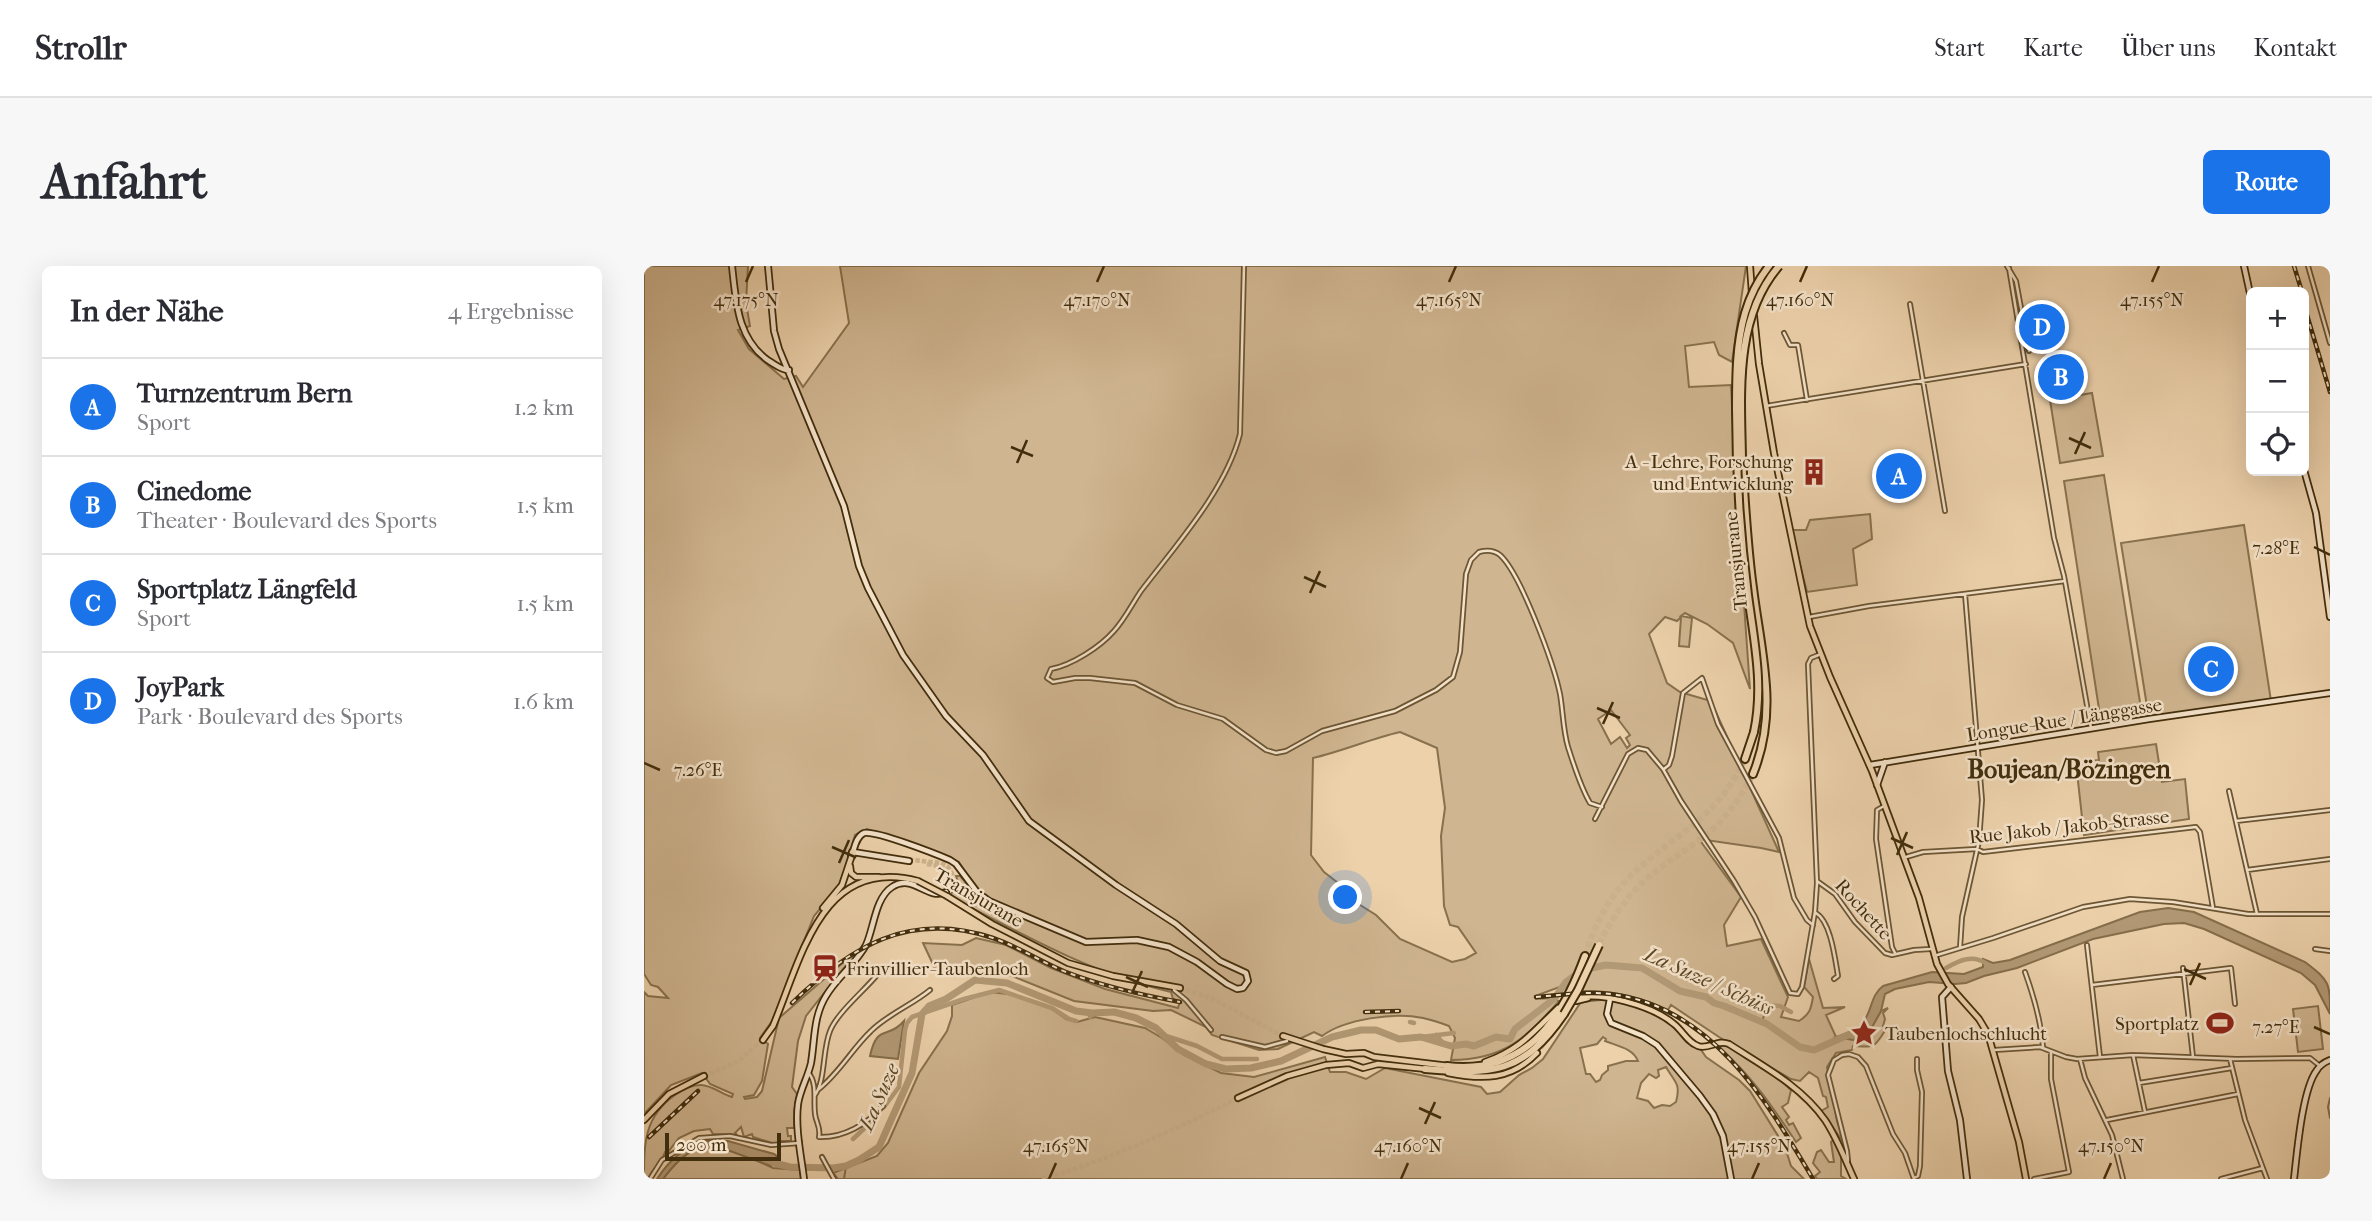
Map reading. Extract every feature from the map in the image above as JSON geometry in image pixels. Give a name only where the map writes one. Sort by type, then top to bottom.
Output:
[{"type":"highway","name":"Transjurane","points":[[1745,759],[1754,732],[1759,679],[1741,530],[1736,384],[1739,342],[1746,311],[1753,292],[1769,266]]},
{"type":"highway","name":"Transjurane","points":[[1752,774],[1762,746],[1768,694],[1746,526],[1742,458],[1742,376],[1753,313],[1765,285],[1779,266]]},
{"type":"highway","points":[[1425,1069],[1469,1072],[1492,1070],[1516,1062],[1530,1053],[1564,1014],[1599,944]]},
{"type":"highway","points":[[1447,1066],[1471,1068],[1488,1065],[1510,1057],[1528,1046],[1543,1032],[1560,1009],[1574,984],[1584,957]]},
{"type":"main road","points":[[1750,266],[1766,406],[1789,533],[1808,617],[1821,654],[1870,765],[1919,898],[1931,949],[1941,973],[1983,1024],[1994,1050],[2018,1138],[2026,1179]]},
{"type":"main road","points":[[852,853],[850,871],[856,877],[881,877]]},
{"type":"main road","points":[[820,915],[825,904],[842,886],[852,853]]},
{"type":"main road","name":"Transjurane","points":[[764,1040],[773,1026],[808,937],[820,915],[838,896],[857,884],[881,877],[918,881],[946,893],[992,924],[1068,963],[1113,976],[1180,988]]},
{"type":"main road","points":[[1283,1035],[1290,1040],[1339,1053],[1447,1066],[1482,1062],[1508,1053],[1527,1040],[1562,1004],[1579,999],[1610,999],[1656,1012],[1697,1046],[1726,1043],[1785,1080],[1825,1120],[1854,1179]]},
{"type":"main road","points":[[1238,1098],[1287,1076],[1326,1065],[1378,1064],[1471,1077],[1494,1077],[1518,1069],[1537,1053]]},
{"type":"main road","points":[[1358,1066],[1355,1060],[1359,1054]]},
{"type":"main road","points":[[1367,1066],[1370,1060],[1368,1056]]},
{"type":"main road","points":[[644,1120],[669,1094],[704,1076]]},
{"type":"street","points":[[732,266],[739,317],[746,338],[761,355],[782,369],[789,370]]},
{"type":"street","points":[[768,266],[774,331],[844,506],[859,566],[903,655],[946,716],[983,755],[1029,821],[1116,885],[1176,924],[1215,958],[1243,971],[1248,975],[1248,981],[1243,988],[1233,987],[1188,956],[1154,943],[1137,940],[1091,943],[1081,940],[989,901],[977,892],[950,860],[886,837],[863,834],[858,838],[852,853],[909,861]]},
{"type":"street","points":[[1244,266],[1240,433],[1235,453],[1167,561],[1141,591],[1113,633],[1072,663],[1051,669],[1047,678],[1053,682],[1090,678],[1135,683],[1177,705],[1223,719],[1266,750],[1286,751],[1322,731],[1388,715],[1449,681],[1457,670],[1464,587],[1469,565],[1476,554],[1490,551],[1500,556],[1505,563],[1529,607],[1555,675],[1568,745],[1579,777],[1590,803],[1602,807]]},
{"type":"street","points":[[2244,266],[2249,287]]},
{"type":"street","points":[[2308,266],[2330,343]]},
{"type":"street","points":[[2008,267],[2016,282],[2029,351]]},
{"type":"street","points":[[2008,267],[2054,538],[2065,581],[2091,728]]},
{"type":"street","points":[[1910,304],[1945,511]]},
{"type":"street","points":[[1784,333],[1790,345],[1798,345],[1807,400]]},
{"type":"street","points":[[1766,406],[2026,364]]},
{"type":"street","points":[[2306,476],[2316,513],[2330,617]]},
{"type":"street","points":[[1808,617],[1856,608],[2065,581]]},
{"type":"street","points":[[1960,948],[1962,914],[1977,849],[1982,800],[1965,593]]},
{"type":"street","points":[[1595,819],[1630,751],[1638,748],[1647,750],[1663,769],[1740,891],[1787,987],[1793,994],[1798,994],[1802,987],[1813,925],[1817,881],[1808,664],[1811,658],[1821,654]]},
{"type":"street","points":[[1663,769],[1669,765],[1672,757],[1683,692],[1702,678],[1718,724],[1779,838],[1794,898],[1813,925]]},
{"type":"street","name":"Longue-Rue / Länggasse","points":[[1870,765],[2091,728],[2330,693]]},
{"type":"street","points":[[1877,785],[1885,762]]},
{"type":"street","points":[[2229,791],[2257,914]]},
{"type":"street","points":[[1884,806],[1877,810],[1876,839],[1892,949],[1895,953]]},
{"type":"street","points":[[2236,821],[2330,810]]},
{"type":"street","name":"Rue Jakob / Jakob-Strasse","points":[[1904,858],[1921,852],[1977,849],[1983,852],[2196,827],[2200,832],[2213,908]]},
{"type":"street","points":[[2247,870],[2330,859]]},
{"type":"street","name":"Rochette","points":[[1817,881],[1835,894],[1855,922],[1885,953],[1892,955],[1931,949]]},
{"type":"street","points":[[804,1179],[798,1106],[808,1072],[814,1026],[823,1001],[836,981],[863,950],[882,900],[892,887],[906,883],[946,893]]},
{"type":"street","points":[[1934,956],[2083,907],[2130,899],[2257,914],[2330,914]]},
{"type":"street","points":[[1815,912],[1823,918],[1827,929],[1838,976],[1834,979]]},
{"type":"street","points":[[2087,944],[2100,1057]]},
{"type":"street","points":[[2315,949],[2330,951]]},
{"type":"street","points":[[2183,968],[2193,1057]]},
{"type":"street","points":[[2092,985],[2231,968],[2235,1004]]},
{"type":"street","points":[[2025,972],[2040,1015],[2043,1047]]},
{"type":"street","points":[[819,1089],[824,1049],[832,1026],[877,975]]},
{"type":"street","points":[[1949,986],[1942,997],[1945,1042],[1948,1071],[1960,1120],[1967,1179]]},
{"type":"street","points":[[815,1095],[838,1072],[871,1030],[930,990]]},
{"type":"street","points":[[1174,990],[1211,1030]]},
{"type":"street","points":[[1610,999],[1607,1014],[1611,1023],[1657,1045],[1708,1106],[1723,1136],[1731,1179]]},
{"type":"street","points":[[1222,1037],[1265,1047],[1290,1040]]},
{"type":"street","points":[[1994,1050],[2043,1047],[2066,1057],[2080,1059],[2133,1055],[2311,1058],[2320,1066]]},
{"type":"street","points":[[2034,1179],[2069,1172],[2051,1079],[2051,1051]]},
{"type":"street","points":[[1847,1162],[1847,1151],[1828,1075],[1834,1060],[1849,1054],[1858,1057],[1866,1066],[1914,1179]]},
{"type":"street","points":[[2133,1055],[2145,1112]]},
{"type":"street","points":[[2230,1058],[2238,1094],[2267,1179]]},
{"type":"street","points":[[1914,1179],[1919,1173],[1921,1142],[1922,1092],[1917,1059]]},
{"type":"street","points":[[2080,1059],[2085,1078],[2106,1120],[2123,1179]]},
{"type":"street","points":[[2294,1179],[2301,1120],[2312,1079],[2320,1066],[2330,1060]]},
{"type":"street","points":[[2139,1083],[2232,1068]]},
{"type":"street","points":[[808,1072],[813,1079],[819,1137],[835,1136],[854,1129],[883,1106]]},
{"type":"street","points":[[2106,1120],[2238,1094]]},
{"type":"street","points":[[650,1179],[662,1160],[699,1138],[722,1136],[771,1145],[800,1145]]},
{"type":"street","points":[[822,1157],[834,1179]]},
{"type":"street","points":[[2221,1179],[2263,1168]]},
{"type":"shaded area","points":[[644,266],[748,266],[746,303],[750,326],[738,330],[749,349],[784,379],[796,376],[803,387],[849,323],[840,266],[1746,266],[1732,362],[1719,355],[1714,342],[1685,346],[1689,387],[1731,385],[1750,689],[1733,643],[1707,624],[1685,613],[1681,616],[1692,618],[1689,647],[1679,646],[1681,617],[1677,621],[1665,617],[1649,634],[1667,683],[1680,692],[1711,701],[1779,852],[1699,839],[1741,897],[1724,925],[1727,946],[1761,939],[1788,997],[1781,1017],[1799,1021],[1806,1016],[1812,1005],[1813,997],[1804,987],[1809,959],[1823,1008],[1845,1007],[1826,1015],[1836,1037],[1868,1034],[1881,1011],[1888,1008],[1883,1013],[1883,1026],[1886,1029],[1876,1043],[1870,1046],[1853,1046],[1852,1050],[1836,1053],[1827,1067],[1844,1143],[1821,1111],[1828,1107],[1826,1097],[1823,1096],[1818,1078],[1809,1072],[1800,1081],[1791,1079],[1671,1005],[1668,1010],[1626,995],[1582,991],[1586,981],[1573,982],[1535,996],[1536,999],[1552,998],[1559,1001],[1536,1026],[1512,1044],[1486,1056],[1451,1060],[1455,1038],[1449,1026],[1411,1016],[1356,1021],[1322,1036],[1314,1032],[1278,1049],[1259,1050],[1212,1035],[1206,1027],[1171,1010],[1153,1011],[1074,1001],[1002,972],[979,966],[938,975],[923,943],[962,945],[976,938],[1006,945],[1051,968],[1105,989],[1178,1008],[1180,1001],[1173,999],[1171,992],[1116,976],[1062,954],[960,902],[950,896],[958,882],[956,876],[960,876],[968,885],[970,880],[959,862],[867,829],[855,835],[841,884],[814,916],[772,1021],[760,1038],[768,1044],[762,1081],[754,1095],[744,1097],[757,1097],[762,1091],[779,1018],[845,961],[847,964],[806,1016],[798,1041],[792,1087],[797,1094],[794,1128],[787,1128],[791,1141],[781,1141],[778,1145],[753,1137],[752,1134],[744,1137],[741,1127],[735,1133],[737,1135],[713,1134],[710,1129],[694,1131],[679,1138],[668,1152],[665,1152],[648,1179],[644,1179],[644,1154],[648,1132],[657,1112],[665,1103],[681,1091],[697,1085],[709,1086],[732,1097],[733,1094],[710,1084],[702,1073],[671,1085],[644,1114],[644,992],[648,996],[668,998],[658,987],[651,985],[644,974]],"holes":[[[1611,710],[1630,735],[1626,738],[1630,745],[1627,748],[1620,737],[1611,744],[1598,719]],[[1400,732],[1437,748],[1445,808],[1441,836],[1444,906],[1450,925],[1458,927],[1476,953],[1465,959],[1452,962],[1400,939],[1376,915],[1357,903],[1342,886],[1324,872],[1311,855],[1313,758]]]},
{"type":"shaded area","points":[[2092,393],[2103,456],[2060,463],[2050,400]]},
{"type":"shaded area","points":[[2104,475],[2142,715],[2101,722],[2064,481]]},
{"type":"shaded area","points":[[1870,514],[1872,539],[1853,549],[1857,585],[1807,592],[1791,530],[1806,530],[1810,520]]},
{"type":"shaded area","points":[[2244,525],[2271,701],[2149,719],[2121,543]]},
{"type":"shaded area","points":[[2156,744],[2162,782],[2185,779],[2189,819],[2084,835],[2076,763],[2099,760],[2098,752]]},
{"type":"shaded area","points":[[2168,908],[2194,912],[2305,962],[2327,984],[2330,1014],[2315,985],[2301,973],[2204,929],[2184,923],[2164,924],[2093,939],[2017,968],[1966,983],[1929,982],[1895,989],[1885,994],[1881,1011],[1868,1034],[1853,1040],[1836,1037],[1861,1025],[1876,994],[1883,986],[1932,972],[1964,974],[1983,967],[1983,959],[1993,963],[2010,960],[2140,912]]},
{"type":"shaded area","points":[[990,992],[1016,995],[1077,1022],[1095,1017],[1145,1028],[1184,1055],[1221,1073],[1254,1077],[1325,1057],[1330,1072],[1346,1072],[1366,1079],[1385,1068],[1481,1087],[1487,1094],[1500,1092],[1543,1059],[1581,1002],[1610,999],[1662,1015],[1699,1047],[1706,1057],[1739,1080],[1750,1091],[1785,1147],[1791,1166],[1804,1179],[838,1179],[833,1173],[877,1156],[888,1143],[919,1073],[947,1031],[952,1005]],"holes":[[[1603,1037],[1605,1041],[1629,1050],[1638,1061],[1608,1066],[1608,1070],[1596,1082],[1590,1074],[1586,1074],[1580,1048],[1597,1044]],[[1666,1067],[1677,1087],[1676,1102],[1670,1106],[1654,1108],[1648,1101],[1637,1098],[1641,1083],[1649,1074],[1656,1078],[1659,1076],[1658,1070]]]},
{"type":"shaded area","points":[[2318,1006],[2323,1049],[2298,1052],[2293,1009]]},
{"type":"shaded area","points":[[904,1021],[898,1059],[870,1056],[876,1039]]},
{"type":"shaded area","points":[[1725,1045],[1791,1090],[1788,1103],[1782,1107],[1789,1117],[1786,1120],[1789,1125],[1793,1123],[1801,1138],[1796,1142],[1750,1079],[1717,1046]]},
{"type":"shaded area","points":[[1833,1140],[1841,1154],[1841,1176],[1846,1179],[1817,1179],[1815,1176],[1820,1172],[1813,1163],[1817,1152],[1821,1150],[1829,1162],[1834,1162]]},
{"type":"shaded area","points":[[704,1141],[728,1141],[778,1157],[771,1166],[711,1144],[690,1152],[663,1179],[657,1179],[677,1156]]},
{"type":"shaded area","points":[[711,1144],[773,1168],[800,1170],[801,1179],[663,1179],[684,1156],[696,1148]]},
{"type":"waterway","points":[[1946,968],[1966,959],[1977,959],[1987,964]]},
{"type":"waterway","name":"La Suze / Schüss","points":[[767,1159],[790,1167],[833,1168],[846,1166],[879,1147],[912,1073],[922,1014],[929,1006],[946,999],[975,980],[1007,983],[1076,1011],[1114,1012],[1136,1018],[1156,1028],[1178,1049],[1206,1064],[1226,1069],[1251,1068],[1281,1061],[1332,1037],[1361,1030],[1376,1030],[1399,1039],[1421,1037],[1451,1046],[1474,1046],[1496,1037],[1510,1039],[1515,1029],[1554,999],[1566,982],[1582,970],[1606,965],[1642,968],[1680,991],[1706,997],[1714,1003],[1767,1024],[1800,1047],[1814,1050],[1848,1035]]},
{"type":"waterway","name":"La Suze","points":[[884,1107],[899,1087],[905,1030],[912,1017],[999,990],[1052,1008],[1076,1021]]},
{"type":"waterway","points":[[1764,1005],[1780,1006],[1791,1012]]},
{"type":"waterway","points":[[1762,1022],[1767,1005]]},
{"type":"waterway","name":"La Suze / Schüss","points":[[1090,1017],[1092,1013]]},
{"type":"waterway","points":[[1410,1022],[1414,1023]]},
{"type":"waterway","points":[[1421,1037],[1454,1033]]},
{"type":"waterway","name":"La Suze / Schüss","points":[[1436,1035],[1444,1044]]},
{"type":"waterway","points":[[1166,1036],[1197,1046],[1222,1059],[1257,1059]]},
{"type":"waterway","points":[[2330,1098],[2330,1118]]},
{"type":"waterway","name":"La Suze","points":[[853,1139],[869,1124]]},
{"type":"waterway","points":[[844,1179],[846,1166]]},
{"type":"tunnel","points":[[1585,956],[1600,919],[1622,885],[1714,806],[1745,759]]},
{"type":"tunnel","points":[[1599,944],[1633,893],[1655,872],[1714,828],[1733,807],[1753,774]]},
{"type":"tunnel","points":[[909,861],[941,863],[947,866],[953,879],[946,892]]},
{"type":"tunnel","points":[[927,864],[940,867],[948,873],[950,882],[944,890]]},
{"type":"tunnel","points":[[1180,988],[1211,998],[1283,1036]]},
{"type":"tunnel","points":[[1211,1030],[1222,1037]]},
{"type":"tunnel","points":[[1537,1053],[1551,1034]]},
{"type":"tunnel","points":[[704,1076],[737,1062],[763,1040]]},
{"type":"tunnel","points":[[1042,1179],[1142,1143],[1238,1098]]},
{"type":"railway","points":[[2294,266],[2300,287]]},
{"type":"railway","points":[[2309,322],[2330,392]]},
{"type":"railway","points":[[792,1003],[836,965],[859,950],[908,931],[934,928],[963,930],[993,938],[1080,977],[1122,990],[1180,1002]]},
{"type":"railway","points":[[1536,997],[1583,993],[1611,994],[1647,1002],[1679,1017],[1707,1037],[1755,1089],[1813,1179]]},
{"type":"railway","points":[[1365,1012],[1399,1011]]},
{"type":"railway","points":[[649,1137],[698,1091]]},
{"type":"place","name":"JoyPark","points":[[2042,327]]},
{"type":"place","name":"Cinedome","points":[[2061,377]]},
{"type":"place","name":"A - Lehre, Forschung und Entwicklung","points":[[1814,472]]},
{"type":"place","name":"Turnzentrum Bern","points":[[1899,476]]},
{"type":"place","name":"Sportplatz Längfeld","points":[[2211,669]]},
{"type":"place","name":"Frinvillier-Taubenloch","points":[[825,968]]},
{"type":"place","name":"Sportplatz","points":[[2220,1023]]},
{"type":"place","name":"Taubenlochschlucht","points":[[1864,1033]]},
{"type":"district","name":"Boujean/Bözingen","points":[[2069,769]]}]
